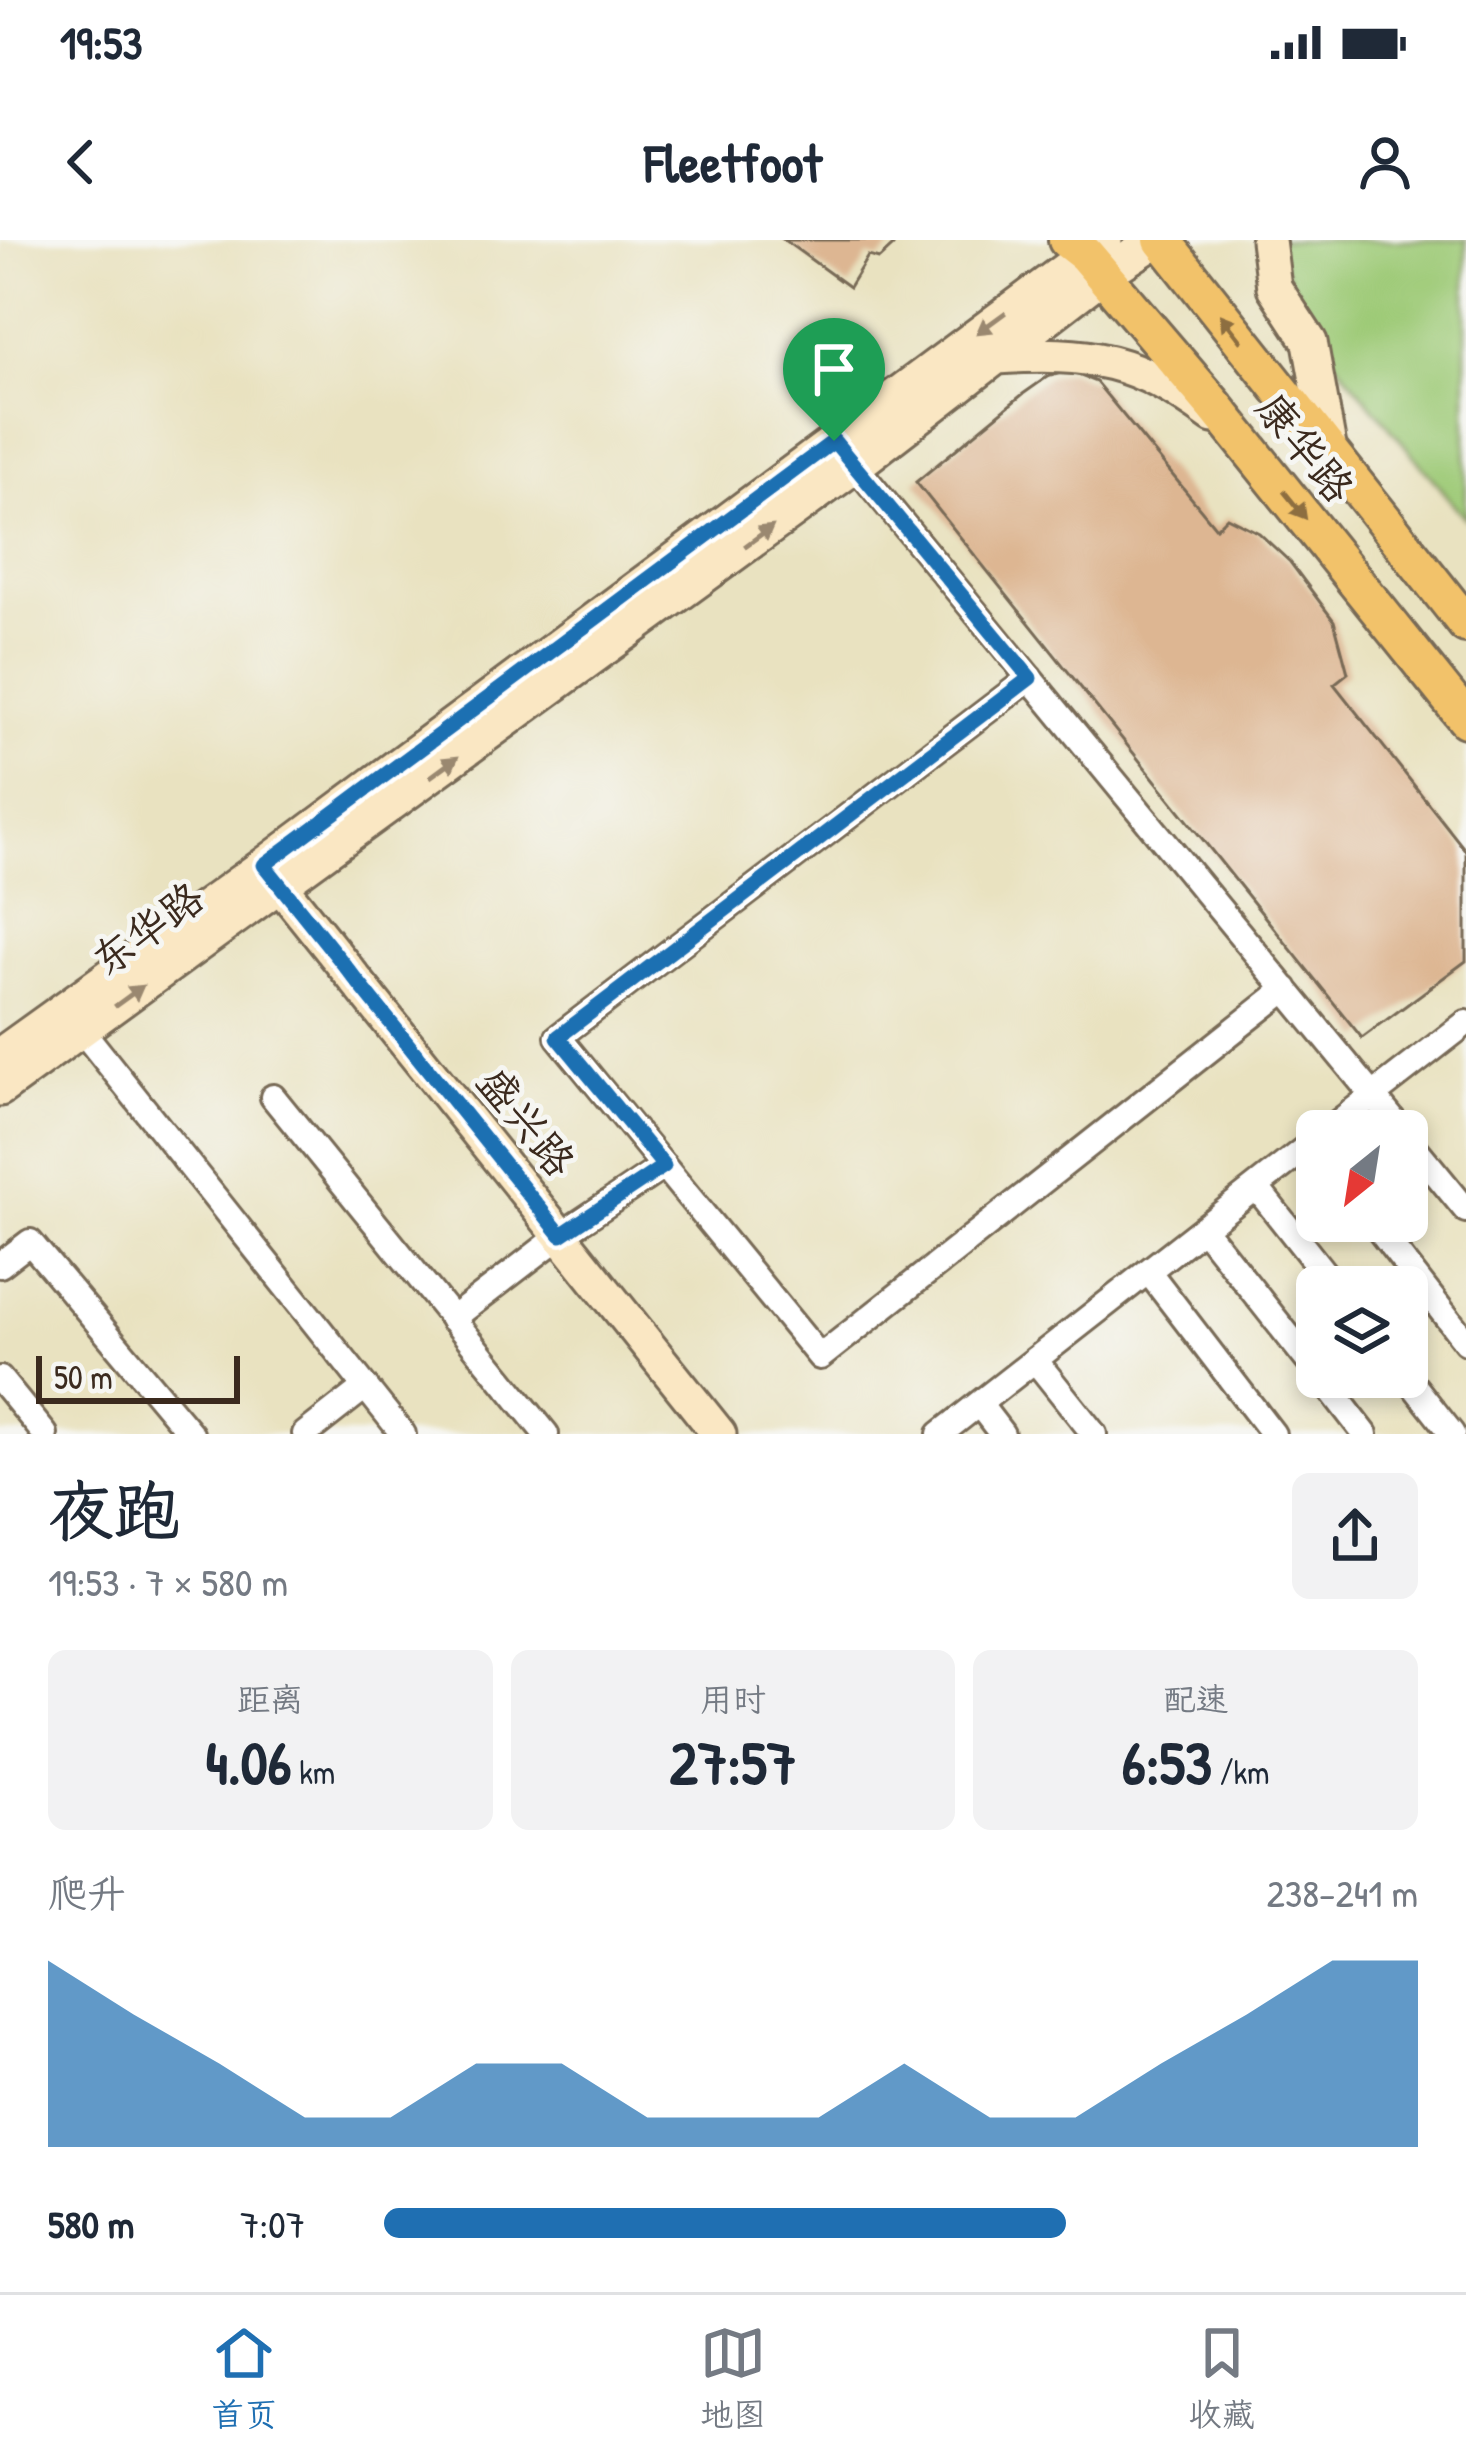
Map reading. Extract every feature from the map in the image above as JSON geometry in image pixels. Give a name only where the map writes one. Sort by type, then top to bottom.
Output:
[{"type":"main road","name":"东华路","points":[[0,1089],[73,1019],[844,454],[1090,252],[1160,240]]},
{"type":"main road","name":"康华路","points":[[1160,240],[1466,624]]},
{"type":"main road","points":[[1268,240],[1274,287],[1310,342],[1330,452]]},
{"type":"main road","name":"东华路","points":[[844,454],[997,357],[1090,252]]},
{"type":"main road","name":"康华路","points":[[1090,252],[1466,719]]},
{"type":"main road","points":[[997,357],[1085,355],[1132,367],[1183,394],[1238,435]]},
{"type":"main road","name":"盛兴路","points":[[273,876],[719,1434]]},
{"type":"main road","name":"东华路","points":[[0,1055],[73,1019]]},
{"type":"street","points":[[844,454],[1384,1110]]},
{"type":"street","points":[[1030,678],[558,1037],[820,1357],[1286,989]]},
{"type":"street","points":[[73,1019],[403,1434]]},
{"type":"street","points":[[1356,1110],[1466,1023]]},
{"type":"street","points":[[273,1097],[546,1434]]},
{"type":"street","points":[[940,1434],[1296,1157]]},
{"type":"street","points":[[1428,1163],[1466,1210]]},
{"type":"street","points":[[452,1319],[561,1235],[664,1166]]},
{"type":"street","points":[[1256,1187],[1318,1266]]},
{"type":"street","points":[[1203,1228],[1296,1346]]},
{"type":"street","points":[[0,1265],[30,1242],[191,1434]]},
{"type":"street","points":[[1388,1242],[1466,1342]]},
{"type":"street","points":[[1148,1271],[1273,1434]]},
{"type":"street","points":[[1035,1360],[1094,1434]]},
{"type":"street","points":[[0,1379],[45,1434]]},
{"type":"street","points":[[304,1434],[365,1387]]},
{"type":"street","points":[[1337,1398],[1365,1434]]},
{"type":"street","points":[[1422,1398],[1449,1434],[1466,1418]]},
{"type":"street","points":[[979,1404],[1002,1434]]},
{"type":"green space","points":[[1274,240],[1466,240],[1466,519],[1308,328]]},
{"type":"building","points":[[784,240],[893,240],[893,246],[879,259],[868,256],[849,287]]},
{"type":"building","points":[[1068,371],[1096,382],[1216,528],[1227,517],[1259,533],[1290,562],[1334,621],[1348,673],[1334,684],[1466,851],[1466,961],[1362,1038],[916,482],[1023,394],[1047,377]]},
{"type":"route","points":[[834,441],[1030,678],[558,1037],[664,1166],[561,1235],[264,865],[834,441]]}]
